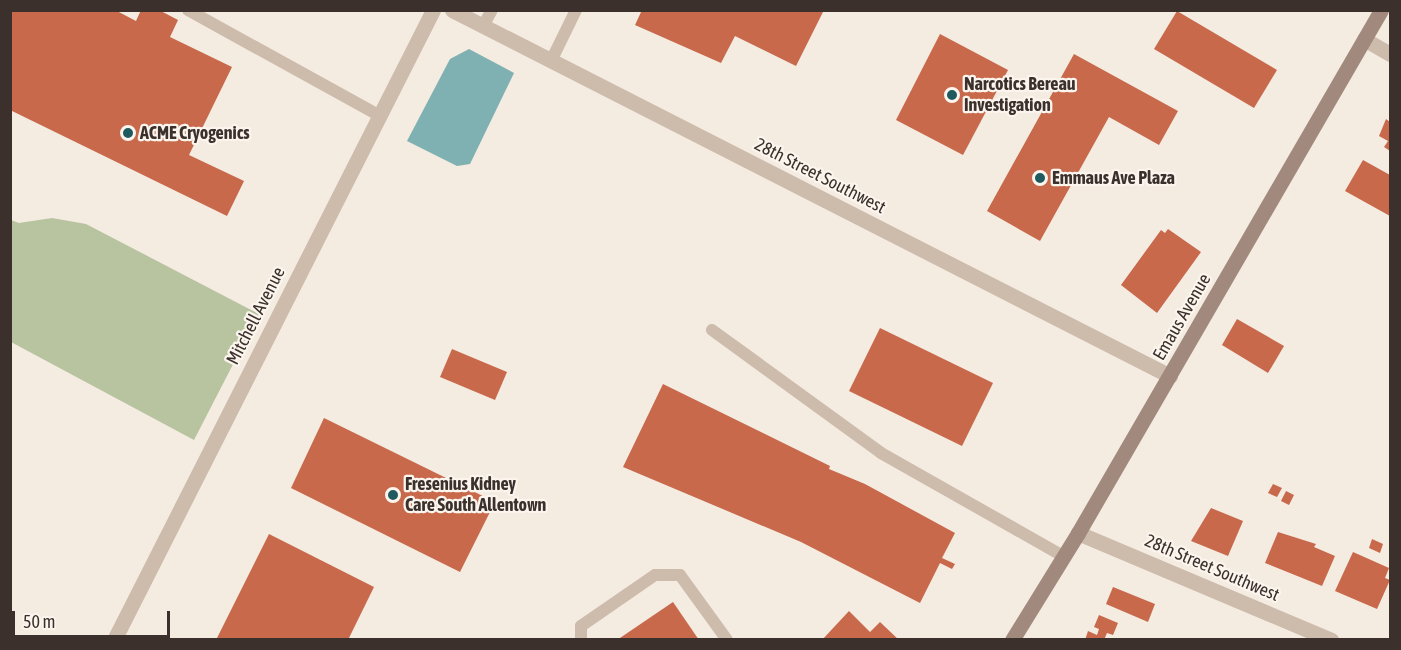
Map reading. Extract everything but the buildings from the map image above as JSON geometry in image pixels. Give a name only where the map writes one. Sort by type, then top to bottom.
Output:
[{"type":"main road","name":"Emaus Avenue","points":[[1012,639],[1078,533],[1381,10]]},
{"type":"street","name":"Mitchell Avenue","points":[[114,639],[433,10]]},
{"type":"street","name":"28th Street Southwest","points":[[452,10],[1170,376]]},
{"type":"street","points":[[1364,39],[1390,54]]},
{"type":"street","name":"28th Street Southwest","points":[[1078,533],[1331,639]]},
{"type":"lane","points":[[188,10],[380,116]]},
{"type":"lane","points":[[483,26],[492,10]]},
{"type":"lane","points":[[551,61],[576,10]]},
{"type":"lane","points":[[712,330],[882,453],[1063,556]]},
{"type":"lane","points":[[581,639],[581,626],[655,576],[680,575],[728,639]]},
{"type":"green space","points":[[52,218],[86,224],[259,314],[194,440],[11,342],[11,220],[19,223]]},
{"type":"water","points":[[469,49],[514,73],[470,164],[457,166],[407,141],[450,59]]},
{"type":"place","name":"Narcotics Bereau Investigation","points":[[952,95]]},
{"type":"place","name":"ACME Cryogenics","points":[[128,133]]},
{"type":"place","name":"Emmaus Ave Plaza","points":[[1040,178]]},
{"type":"place","name":"Fresenius Kidney Care South Allentown","points":[[393,495]]}]
